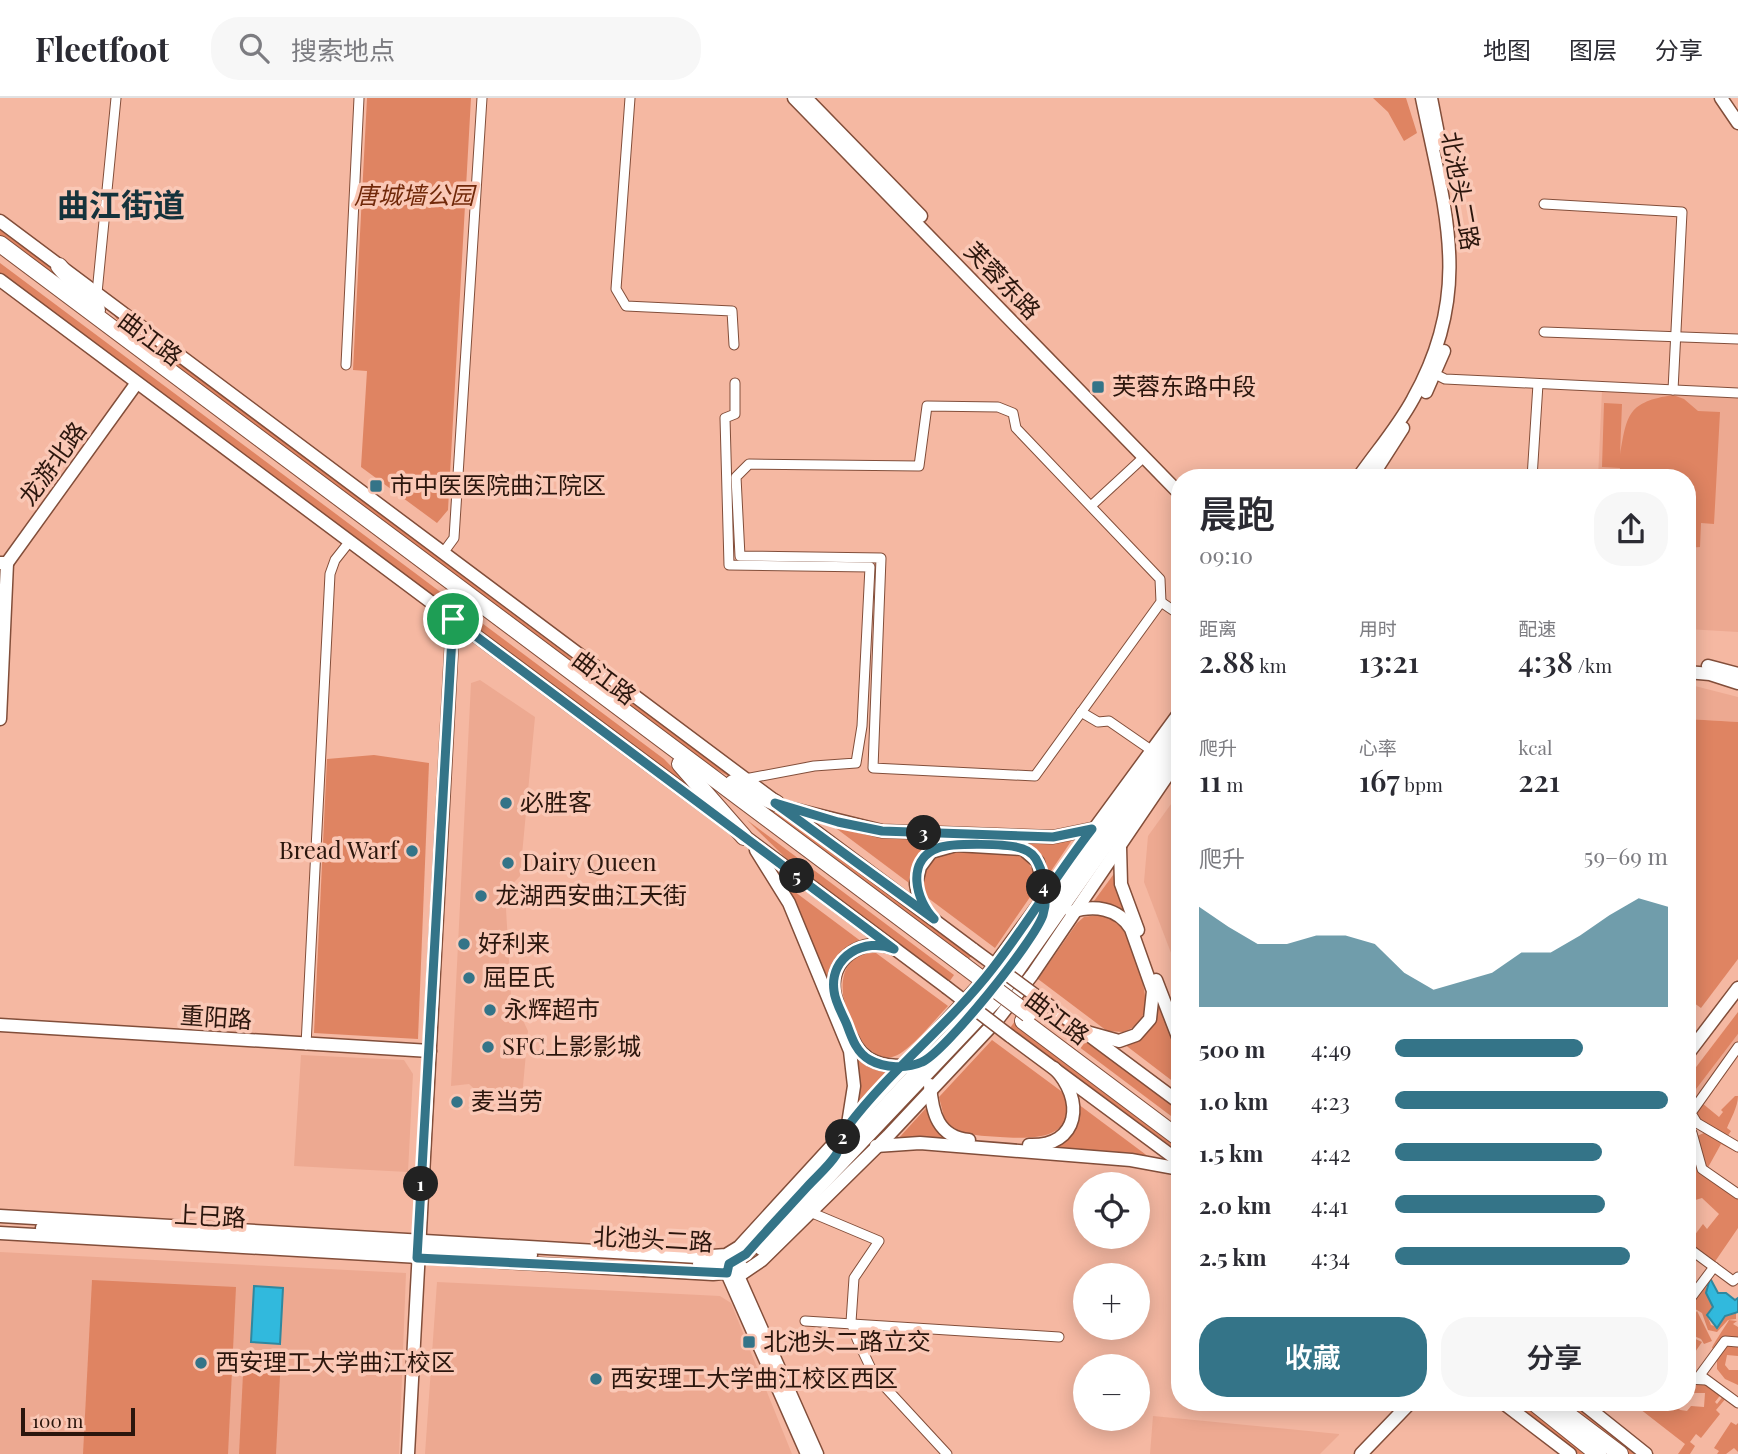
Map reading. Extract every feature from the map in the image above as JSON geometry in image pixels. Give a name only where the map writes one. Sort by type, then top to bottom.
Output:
[{"type":"highway","name":"曲江路","points":[[0,244],[960,969],[1171,1120]]},
{"type":"highway","name":"曲江路","points":[[0,256],[681,759]]},
{"type":"highway","points":[[59,266],[120,335]]},
{"type":"highway","points":[[681,759],[775,803]]},
{"type":"highway","points":[[681,759],[744,837]]},
{"type":"highway","name":"曲江路","points":[[1025,1017],[1171,1132]]},
{"type":"highway","points":[[1543,1411],[1598,1454]]},
{"type":"highway","points":[[1563,1411],[1620,1454]]},
{"type":"main road","name":"芙蓉东路","points":[[794,98],[1171,485]]},
{"type":"main road","name":"芙蓉东路","points":[[806,98],[1171,474]]},
{"type":"main road","name":"北池头二路","points":[[1364,469],[1412,401],[1434,357],[1451,290],[1448,227],[1422,98]]},
{"type":"main road","name":"北池头二路","points":[[1377,469],[1435,374],[1452,328],[1457,292],[1458,251],[1431,98]]},
{"type":"main road","points":[[1721,98],[1738,123]]},
{"type":"main road","name":"曲江路","points":[[0,221],[775,803],[1171,1096]]},
{"type":"main road","name":"曲江路","points":[[0,280],[1171,1154]]},
{"type":"main road","name":"龙游北路","points":[[4,563],[136,384]]},
{"type":"main road","points":[[0,719],[4,563]]},
{"type":"main road","points":[[408,1454],[453,619]]},
{"type":"main road","points":[[1696,666],[1738,674]]},
{"type":"main road","points":[[1696,673],[1710,674],[1738,683]]},
{"type":"main road","points":[[807,1454],[731,1269],[739,1247],[982,982],[1171,724]]},
{"type":"main road","name":"北池头二路","points":[[418,1253],[731,1269],[999,998],[1116,813],[1171,738]]},
{"type":"main road","name":"北池头二路","points":[[1047,921],[1131,812],[1171,754]]},
{"type":"main road","points":[[0,1242],[418,1253],[698,1256],[731,1269],[762,1261],[998,1019],[1076,911],[1171,770]]},
{"type":"main road","points":[[775,803],[838,822],[882,831],[1053,837],[1092,829],[1116,813]]},
{"type":"main road","points":[[1131,812],[1120,847],[1119,875],[1171,1018]]},
{"type":"main road","points":[[744,837],[764,861],[789,903],[850,1051],[854,1086],[841,1158],[877,1146],[920,1143],[1131,1160],[1171,1167]]},
{"type":"main road","points":[[934,919],[920,903],[917,879],[927,856],[944,846],[1023,849],[1038,862],[1045,893],[1047,921],[1076,911],[1107,910],[1128,924],[1154,997],[1150,1018],[1136,1035],[1113,1041],[1083,1031]]},
{"type":"main road","points":[[894,949],[875,944],[853,950],[838,966],[833,988],[861,1053],[882,1065],[904,1066],[933,1062],[931,1090],[936,1120],[951,1135],[965,1140],[1046,1144],[1067,1129],[1073,1112],[1069,1084],[1054,1068]]},
{"type":"main road","points":[[1696,1043],[1738,988]]},
{"type":"main road","name":"重阳路","points":[[0,1025],[430,1051]]},
{"type":"main road","points":[[0,1216],[418,1253]]},
{"type":"main road","name":"上巳路","points":[[0,1224],[418,1253]]},
{"type":"main road","name":"上巳路","points":[[0,1233],[418,1253]]},
{"type":"main road","points":[[731,1269],[817,1454]]},
{"type":"main road","points":[[1361,1454],[1402,1411]]},
{"type":"main road","points":[[1514,1411],[1570,1454]]},
{"type":"main road","points":[[1592,1411],[1646,1454]]},
{"type":"street","points":[[97,293],[116,98]]},
{"type":"street","points":[[346,365],[359,98]]},
{"type":"street","points":[[443,553],[454,538],[482,98]]},
{"type":"street","points":[[629,98],[617,289],[625,306],[732,311],[734,345]]},
{"type":"street","points":[[1545,204],[1682,212],[1673,390]]},
{"type":"street","points":[[1544,332],[1738,339]]},
{"type":"street","points":[[1435,374],[1445,379],[1738,393]]},
{"type":"street","points":[[735,383],[734,414],[725,418],[729,565],[870,567],[862,726],[856,763],[814,766],[744,779]]},
{"type":"street","points":[[1533,469],[1538,384]]},
{"type":"street","points":[[926,406],[998,407],[1013,413],[1016,428],[1160,579],[1161,602],[1034,776],[873,768],[881,558],[740,556],[736,477],[749,464],[919,466],[926,406]]},
{"type":"street","points":[[1091,506],[1144,457]]},
{"type":"street","points":[[306,1045],[330,574],[335,561],[350,541]]},
{"type":"street","points":[[1161,602],[1171,609]]},
{"type":"street","points":[[1081,712],[1098,722],[1109,720],[1151,750]]},
{"type":"street","points":[[1696,1103],[1738,1047]]},
{"type":"street","points":[[1696,1122],[1738,1147]]},
{"type":"street","points":[[1696,1131],[1704,1128]]},
{"type":"street","points":[[1696,1153],[1702,1170],[1738,1194]]},
{"type":"street","points":[[810,1212],[879,1241],[854,1278],[851,1322],[874,1376],[947,1454]]},
{"type":"street","points":[[1696,1254],[1733,1281],[1738,1278]]},
{"type":"street","points":[[1696,1291],[1714,1267]]},
{"type":"street","points":[[805,1321],[1059,1337]]},
{"type":"street","points":[[1738,1342],[1725,1341],[1700,1375],[1738,1403]]},
{"type":"street","points":[[1696,1379],[1707,1380]]},
{"type":"shaded area","points":[[1602,390],[1738,396],[1738,632],[1696,630],[1696,469],[1598,469]]},
{"type":"shaded area","name":"龙湖西安曲江天街","points":[[480,680],[535,717],[520,876],[505,892],[511,995],[528,1031],[522,1097],[481,1095],[469,1084],[451,1086],[471,683]]},
{"type":"shaded area","points":[[1696,686],[1738,697],[1738,722],[1696,720]]},
{"type":"shaded area","points":[[1171,804],[1171,953],[1144,882],[1148,836]]},
{"type":"shaded area","points":[[1738,1034],[1738,1042],[1696,1099],[1696,1089]]},
{"type":"shaded area","points":[[301,1055],[404,1060],[413,1074],[408,1172],[294,1166]]},
{"type":"shaded area","name":"西安理工大学曲江校区","points":[[0,1252],[406,1273],[399,1454],[0,1454]]},
{"type":"shaded area","name":"西安理工大学曲江校区","points":[[437,1282],[720,1296],[731,1303],[792,1454],[425,1454]]},
{"type":"shaded area","points":[[1153,1416],[1339,1435],[1320,1454],[1150,1454]]},
{"type":"green space","name":"唐城墙公园","points":[[367,98],[471,98],[448,510],[437,523],[361,467],[367,371],[353,370]]},
{"type":"green space","points":[[1373,98],[1406,98],[1417,133],[1404,141],[1388,112]]},
{"type":"green space","points":[[0,227],[56,270],[84,300],[0,239]]},
{"type":"green space","points":[[0,263],[664,759],[710,806],[0,275]]},
{"type":"green space","points":[[112,312],[626,699],[737,778],[735,780],[691,755],[126,333]]},
{"type":"green space","points":[[1673,395],[1684,399],[1698,411],[1720,412],[1714,524],[1701,523],[1700,547],[1696,547],[1696,469],[1602,467],[1604,403],[1622,404],[1620,455],[1625,429],[1632,412],[1638,406]]},
{"type":"green space","points":[[1696,720],[1738,722],[1738,959],[1701,1008],[1696,1004]]},
{"type":"green space","points":[[374,755],[429,763],[418,1039],[314,1033],[327,759]]},
{"type":"green space","points":[[759,803],[799,826],[972,955],[967,961]]},
{"type":"green space","points":[[747,820],[954,975],[949,982],[796,868]]},
{"type":"green space","points":[[829,823],[947,838],[931,845],[920,854],[909,883]]},
{"type":"green space","points":[[1015,840],[1072,840],[1049,874],[1025,845]]},
{"type":"green space","points":[[1002,849],[1023,858],[1032,868],[1039,884],[995,948],[920,892],[924,864],[944,850]]},
{"type":"green space","points":[[1116,871],[1131,921],[1091,905]]},
{"type":"green space","points":[[783,883],[862,942],[828,986]]},
{"type":"green space","points":[[1097,915],[1112,920],[1123,930],[1144,989],[1145,1010],[1141,1019],[1123,1032],[1107,1031],[1038,979],[1077,923],[1084,917]]},
{"type":"green space","points":[[876,953],[948,1006],[914,1043],[892,1057],[877,1055],[864,1044],[845,1007],[843,987],[846,970],[857,957]]},
{"type":"green space","points":[[1158,994],[1171,1029],[1171,1080],[1124,1044],[1135,1039]]},
{"type":"green space","points":[[1032,1000],[1171,1103],[1171,1116],[1026,1007]]},
{"type":"green space","points":[[1738,1012],[1738,1034],[1696,1089],[1696,1067]]},
{"type":"green space","points":[[1015,1021],[1171,1138],[1171,1146],[1010,1028]]},
{"type":"green space","points":[[992,1040],[1065,1094],[1065,1121],[1058,1129],[1037,1137],[1000,1137],[964,1133],[945,1121],[939,1097]]},
{"type":"green space","points":[[855,1049],[887,1071],[857,1103]]},
{"type":"green space","points":[[1738,1096],[1727,1128],[1731,1131],[1727,1137],[1700,1121],[1696,1115],[1696,1110],[1702,1103],[1719,1117],[1723,1112],[1721,1110]]},
{"type":"green space","points":[[1078,1104],[1153,1160],[1045,1150]]},
{"type":"green space","points":[[927,1107],[958,1141],[897,1140]]},
{"type":"green space","points":[[1704,1133],[1738,1153],[1721,1144],[1706,1171],[1697,1136]]},
{"type":"green space","points":[[1696,1160],[1701,1173],[1738,1198],[1738,1228],[1714,1263],[1696,1250],[1696,1233],[1703,1224],[1707,1229],[1719,1214],[1702,1198],[1696,1200]]},
{"type":"green space","points":[[92,1280],[236,1287],[228,1454],[83,1454]]},
{"type":"green space","points":[[1708,1280],[1706,1290],[1713,1307],[1707,1315],[1711,1325],[1718,1327],[1725,1316],[1736,1313],[1736,1319],[1728,1320],[1717,1332],[1708,1330],[1702,1313],[1696,1310],[1696,1295]]},
{"type":"green space","points":[[1696,1312],[1712,1341],[1704,1344],[1696,1337]]},
{"type":"green space","points":[[1729,1320],[1737,1321],[1733,1324],[1738,1327],[1738,1340],[1716,1351],[1712,1348]]},
{"type":"green space","points":[[1696,1339],[1702,1342],[1696,1351]]},
{"type":"green space","points":[[1725,1345],[1738,1346],[1738,1356],[1727,1355],[1725,1365],[1729,1370],[1738,1370],[1738,1385],[1725,1379],[1717,1369],[1717,1356]]},
{"type":"green space","points":[[244,1354],[281,1356],[276,1454],[239,1454]]},
{"type":"green space","points":[[1696,1381],[1706,1382],[1722,1393],[1715,1402],[1717,1404],[1724,1395],[1727,1397],[1716,1410],[1720,1414],[1701,1438],[1696,1434],[1690,1442],[1695,1446],[1690,1454],[1678,1454],[1685,1444],[1643,1411],[1696,1411],[1696,1406],[1704,1407],[1705,1393],[1696,1393]]},
{"type":"green space","points":[[1523,1411],[1535,1411],[1590,1454],[1579,1454]]},
{"type":"green space","points":[[1570,1411],[1585,1411],[1639,1454],[1627,1454]]},
{"type":"green space","points":[[1731,1422],[1736,1425],[1738,1423],[1738,1452],[1734,1448],[1726,1454],[1717,1454],[1719,1451],[1714,1448]]},
{"type":"water","points":[[1710,1278],[1718,1293],[1726,1293],[1735,1300],[1738,1298],[1738,1312],[1725,1316],[1717,1328],[1707,1315],[1713,1307],[1706,1293]]},
{"type":"water","points":[[254,1286],[283,1288],[280,1344],[251,1342]]},
{"type":"place","name":"芙蓉东路中段","points":[[1098,387]]},
{"type":"place","name":"市中医医院曲江院区","points":[[376,486]]},
{"type":"place","name":"必胜客","points":[[506,803]]},
{"type":"place","name":"Bread Warf","points":[[412,851]]},
{"type":"place","name":"Dairy Queen","points":[[508,863]]},
{"type":"place","name":"龙湖西安曲江天街","points":[[481,896]]},
{"type":"place","name":"好利来","points":[[464,944]]},
{"type":"place","name":"屈臣氏","points":[[469,978]]},
{"type":"place","name":"永辉超市","points":[[490,1010]]},
{"type":"place","name":"SFC上影影城","points":[[488,1047]]},
{"type":"place","name":"麦当劳","points":[[457,1102]]},
{"type":"place","name":"北池头二路立交","points":[[749,1342]]},
{"type":"place","name":"西安理工大学曲江校区","points":[[201,1363]]},
{"type":"place","name":"西安理工大学曲江校区西区","points":[[596,1379]]},
{"type":"district","name":"曲江街道","points":[[121,206]]},
{"type":"route","points":[[453,619],[417,1258],[727,1273],[729,1264],[746,1254],[835,1156],[846,1128],[904,1066],[954,1015],[982,982],[995,966],[1045,893],[1092,829],[1053,837],[882,831],[856,827],[775,803],[934,919],[920,903],[916,884],[923,861],[936,848],[956,845],[1017,847],[1030,852],[1038,862],[1045,893],[1041,919],[981,1002],[929,1058],[909,1066],[904,1066],[890,1066],[875,1063],[864,1056],[854,1043],[835,996],[834,978],[841,961],[853,950],[875,944],[894,949],[453,619]]}]
